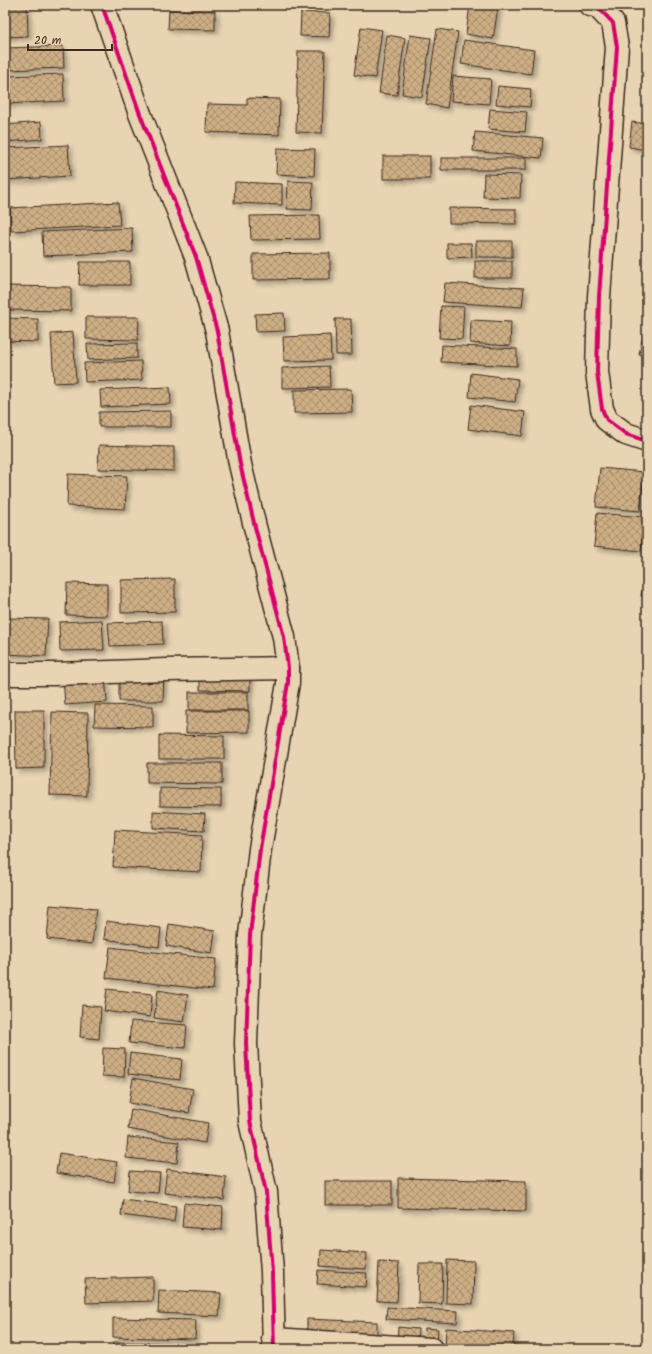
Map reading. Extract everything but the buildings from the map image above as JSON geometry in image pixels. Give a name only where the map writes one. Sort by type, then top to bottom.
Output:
[{"type":"street","points":[[102,5],[140,114],[196,257],[217,331],[240,464],[284,637],[288,668],[288,683],[259,857],[250,935],[246,1042],[250,1122],[266,1192],[272,1272],[273,1344],[431,1349]]},
{"type":"street","points":[[590,5],[597,6],[613,23],[617,47],[598,297],[596,372],[602,409],[607,420],[626,434],[647,441]]},
{"type":"street","points":[[5,674],[288,668]]},
{"type":"cycle path","points":[[102,5],[140,114],[196,257],[217,331],[240,464],[284,637],[288,668],[288,683],[260,849],[250,935],[246,1043],[250,1121],[266,1192],[272,1272],[274,1349]]},
{"type":"cycle path","points":[[590,5],[597,6],[613,23],[617,47],[599,297],[597,372],[602,409],[607,420],[626,434],[647,441]]}]
